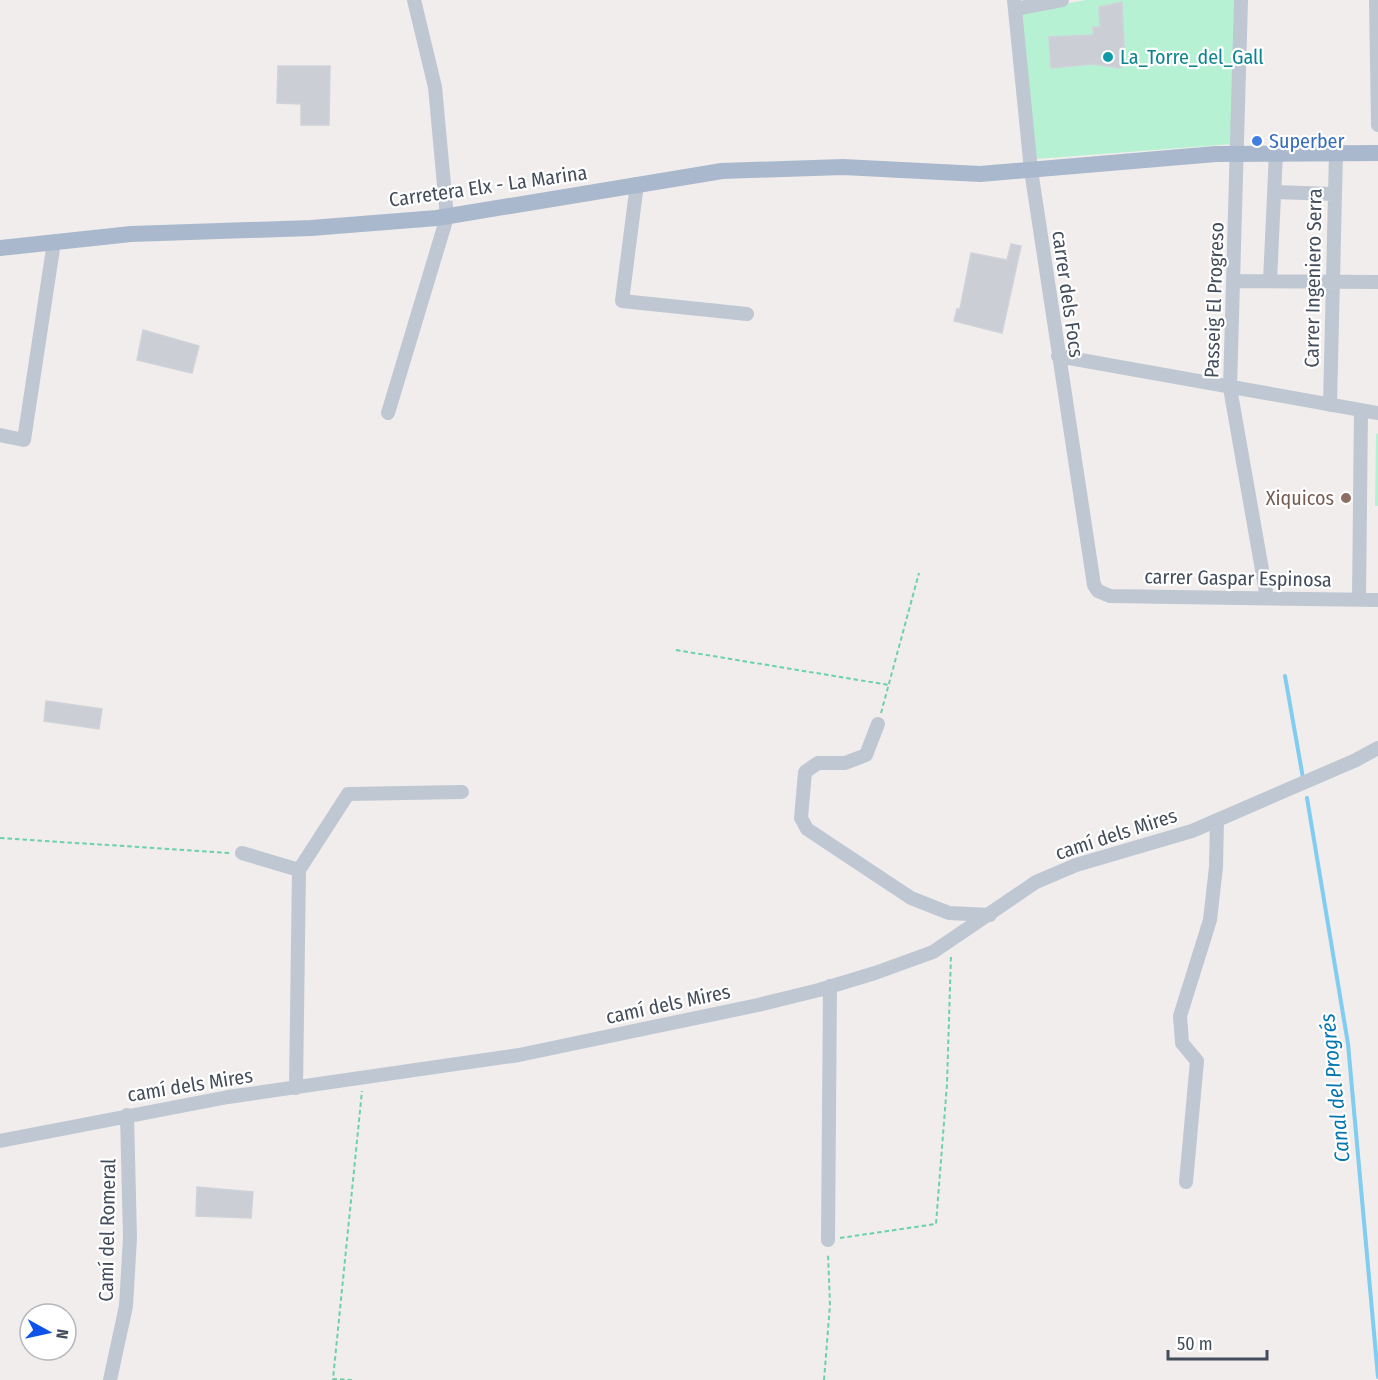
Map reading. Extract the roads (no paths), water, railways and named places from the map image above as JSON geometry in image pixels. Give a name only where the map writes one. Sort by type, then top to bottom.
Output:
[{"type":"main road","name":"Carretera Elx - La Marina","points":[[0,248],[131,234],[311,228],[447,217],[722,171],[843,167],[980,174],[1238,153],[1378,153]]},
{"type":"street","points":[[388,413],[447,217],[435,87],[414,0]]},
{"type":"street","points":[[1014,5],[1062,0]]},
{"type":"street","name":"Passeig El Progreso","points":[[1241,0],[1230,388],[1267,598]]},
{"type":"street","points":[[1376,0],[1378,125]]},
{"type":"street","name":"carrer dels Focs","points":[[1014,5],[1030,170],[1091,579],[1098,591]]},
{"type":"street","points":[[1270,281],[1275,153]]},
{"type":"street","name":"Carrer Ingeniero Serra","points":[[1330,405],[1331,282],[1336,153]]},
{"type":"street","points":[[637,184],[622,301],[747,314]]},
{"type":"street","points":[[1274,192],[1334,194]]},
{"type":"street","points":[[0,435],[24,440],[54,242]]},
{"type":"street","points":[[1233,281],[1378,282]]},
{"type":"street","points":[[1058,356],[1378,413]]},
{"type":"street","points":[[1359,599],[1361,410]]},
{"type":"street","name":"carrer Gaspar Espinosa","points":[[1098,591],[1110,596],[1378,600]]},
{"type":"street","points":[[878,724],[866,754],[844,763],[818,763],[805,772],[801,818],[807,829],[912,898],[949,913],[990,915]]},
{"type":"street","name":"camí dels Mires","points":[[0,1141],[127,1115],[519,1055],[758,1005],[830,986],[933,952],[1036,882],[1076,865],[1192,831],[1378,748]]},
{"type":"street","points":[[296,1088],[299,870],[348,794],[462,792]]},
{"type":"street","points":[[1186,1182],[1197,1061],[1182,1043],[1180,1016],[1210,920],[1216,867],[1217,820]]},
{"type":"street","points":[[242,853],[299,870]]},
{"type":"street","points":[[828,1240],[830,986]]},
{"type":"street","name":"Camí del Romeral","points":[[110,1380],[126,1306],[130,1238],[127,1115]]},
{"type":"waterway","name":"Canal del Progrés","points":[[1285,676],[1303,778]]},
{"type":"waterway","name":"Canal del Progrés","points":[[1307,798],[1348,1044],[1378,1377]]},
{"type":"place","name":"La_Torre_del_Gall","points":[[1108,57]]},
{"type":"place","name":"Superber","points":[[1257,141]]},
{"type":"place","name":"Xiquicos","points":[[1346,498]]}]
